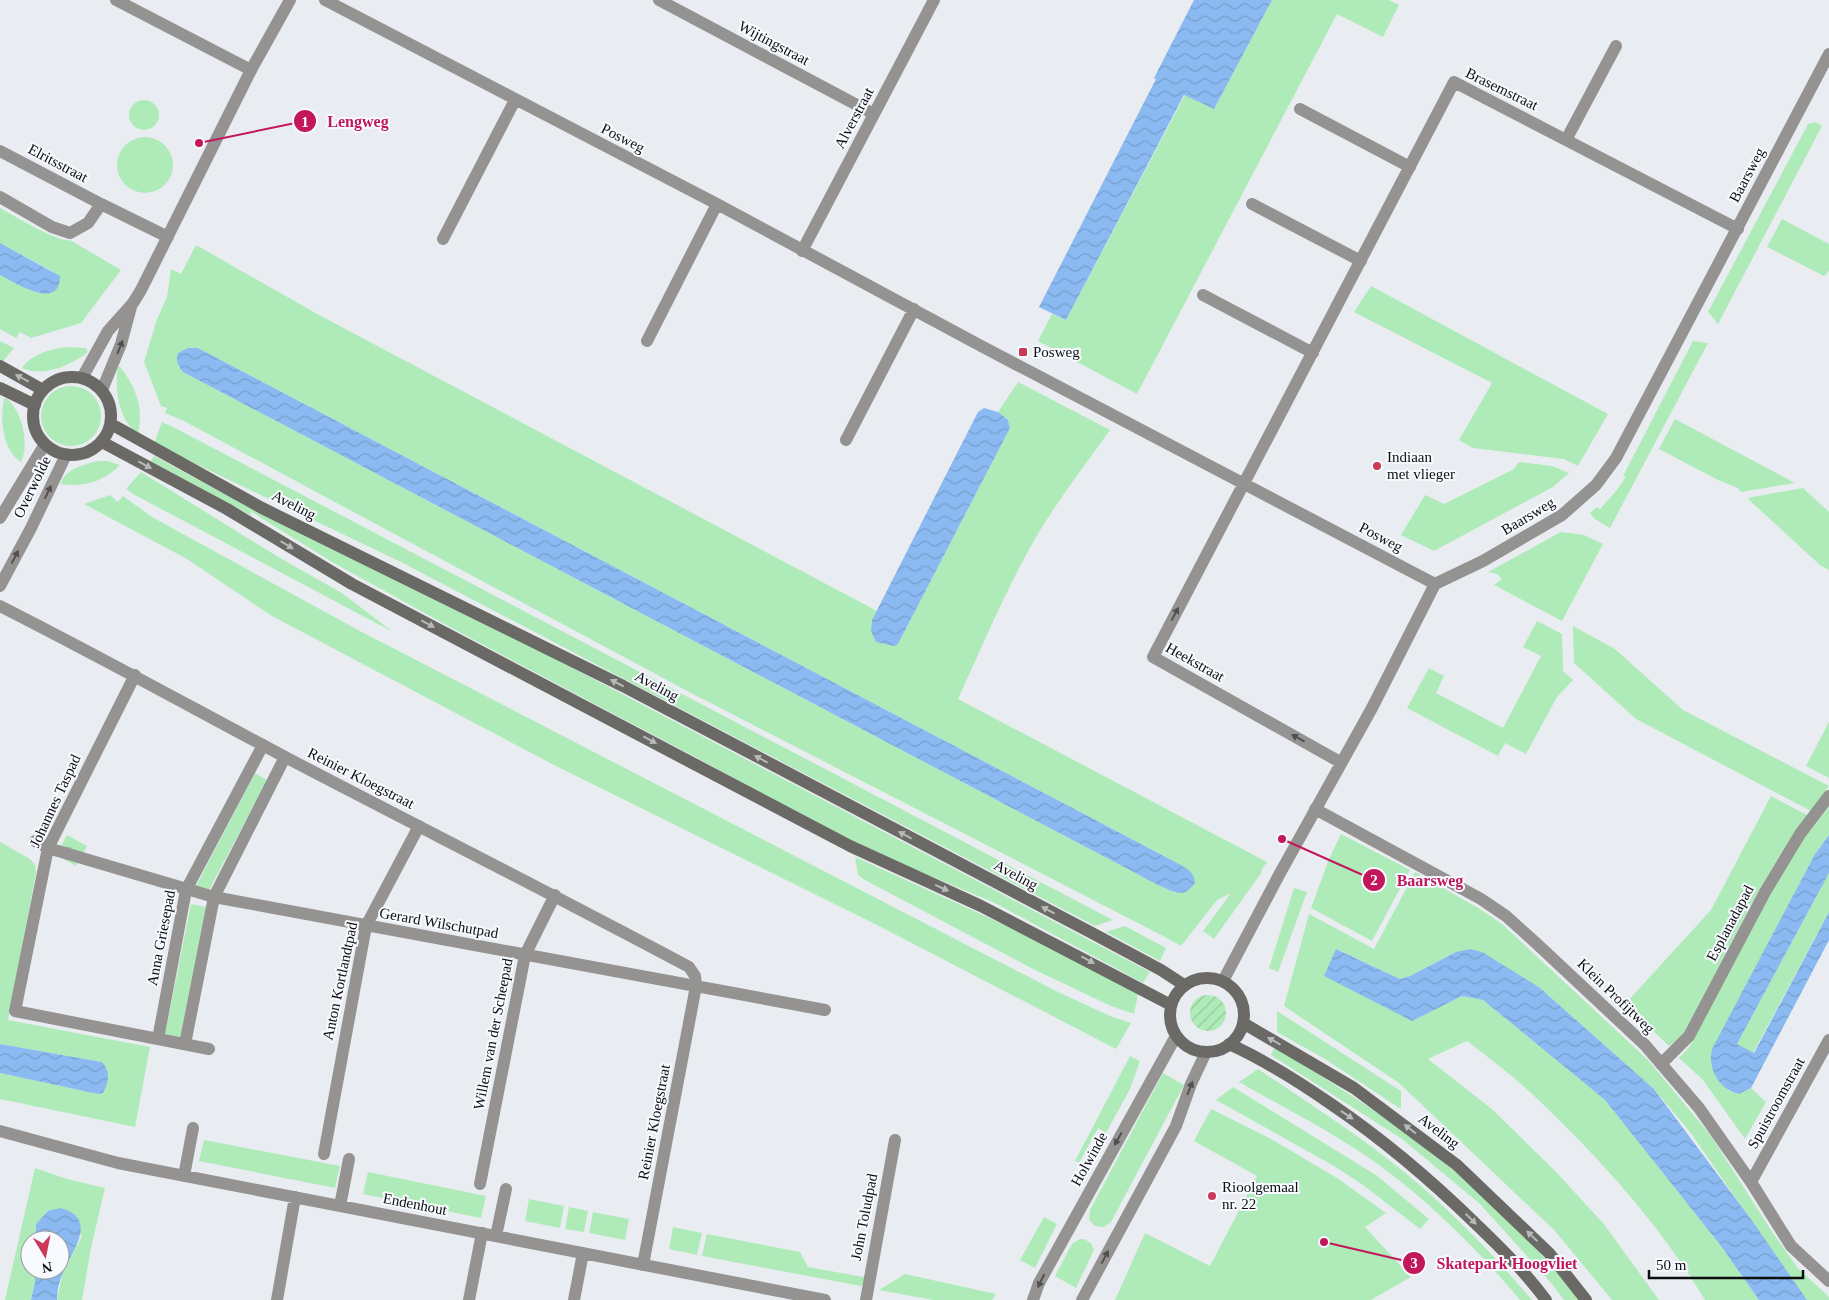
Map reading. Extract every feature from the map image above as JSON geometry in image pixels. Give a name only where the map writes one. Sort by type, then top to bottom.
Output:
[{"type":"main road","points":[[0,366],[44,390]]},
{"type":"main road","points":[[61,378],[82,378],[93,382],[109,400],[112,412],[111,424],[108,434],[92,451],[79,455],[66,455],[54,451],[38,435],[34,426],[34,405],[44,390],[52,383],[61,378]]},
{"type":"main road","points":[[0,388],[34,405]]},
{"type":"main road","name":"Aveling","points":[[111,424],[262,508],[650,700],[1092,933],[1161,970],[1184,985]]},
{"type":"main road","points":[[102,442],[227,509],[352,584],[850,846],[981,906],[1171,1004]]},
{"type":"main road","points":[[1203,977],[1224,981],[1234,988],[1241,998],[1244,1010],[1243,1023],[1238,1035],[1230,1044],[1218,1050],[1206,1052],[1192,1049],[1176,1036],[1170,1021],[1171,1004],[1174,996],[1184,985],[1196,978],[1203,977]]},
{"type":"main road","name":"Aveling","points":[[1243,1023],[1354,1088],[1457,1165],[1549,1253],[1586,1300]]},
{"type":"main road","points":[[1230,1044],[1306,1087],[1373,1133],[1442,1190],[1525,1272],[1546,1300]]},
{"type":"street","points":[[116,0],[251,70]]},
{"type":"street","points":[[102,390],[121,344],[133,302],[168,237],[251,70],[290,0]]},
{"type":"street","name":"Posweg","points":[[325,0],[717,204],[802,251],[1435,584]]},
{"type":"street","name":"Wijtingstraat","points":[[659,0],[874,114]]},
{"type":"street","name":"Alverstraat","points":[[802,251],[934,0]]},
{"type":"street","points":[[1566,140],[1616,46]]},
{"type":"street","name":"Baarsweg","points":[[1435,584],[1483,561],[1562,515],[1596,484],[1616,458],[1829,54]]},
{"type":"street","name":"Brasemstraat","points":[[1245,484],[1454,82],[1738,229]]},
{"type":"street","points":[[443,239],[515,100]]},
{"type":"street","points":[[1300,109],[1410,168]]},
{"type":"street","name":"Elritsstraat","points":[[0,151],[168,237]]},
{"type":"street","points":[[0,198],[52,227],[70,233],[88,223],[101,204]]},
{"type":"street","points":[[647,341],[717,204]]},
{"type":"street","points":[[1252,204],[1361,261]]},
{"type":"street","points":[[1203,295],[1313,352]]},
{"type":"street","points":[[82,378],[108,331],[133,302]]},
{"type":"street","points":[[846,440],[914,309]]},
{"type":"street","name":"Overwolde","points":[[0,518],[45,444]]},
{"type":"street","name":"Overwolde","points":[[0,586],[31,528],[66,455]]},
{"type":"street","name":"Heekstraat","points":[[1245,484],[1153,657],[1340,762]]},
{"type":"street","points":[[1224,981],[1340,762],[1372,708],[1435,584]]},
{"type":"street","name":"Reinier Kloegstraat","points":[[0,606],[135,675],[285,757],[555,895],[689,967],[696,976],[696,986],[643,1264]]},
{"type":"street","name":"Johannes Taspad","points":[[135,675],[48,848],[15,1011],[158,1039]]},
{"type":"street","name":"Anna Griesepad","points":[[158,1039],[186,890],[263,745]]},
{"type":"street","points":[[185,1044],[214,897],[285,757]]},
{"type":"street","name":"Esplanadapad","points":[[1661,1064],[1689,1036],[1765,892],[1800,834],[1829,796]]},
{"type":"street","name":"Klein Profijtweg","points":[[1315,809],[1436,873],[1493,907],[1536,943],[1604,1006],[1661,1064],[1699,1108],[1751,1182],[1792,1246],[1829,1281]]},
{"type":"street","name":"Anton Kortlandtpad","points":[[324,1154],[366,926],[419,826]]},
{"type":"street","name":"Gerard Wilschutpad","points":[[35,841],[48,848],[214,897],[696,986]]},
{"type":"street","name":"Willem van der Scheepad","points":[[480,1184],[525,955],[555,895]]},
{"type":"street","points":[[696,986],[825,1010]]},
{"type":"street","name":"Holwinde","points":[[1033,1300],[1039,1283],[1176,1036]]},
{"type":"street","points":[[158,1039],[210,1049]]},
{"type":"street","name":"Spuistroomstraat","points":[[1751,1182],[1829,1040]]},
{"type":"street","points":[[1082,1300],[1176,1126],[1191,1084],[1206,1052]]},
{"type":"street","points":[[184,1176],[193,1128]]},
{"type":"street","name":"Endenhout","points":[[0,1131],[118,1163],[825,1300]]},
{"type":"street","name":"John Toludpad","points":[[866,1300],[895,1140]]},
{"type":"street","points":[[340,1206],[350,1159]]},
{"type":"street","points":[[496,1236],[506,1189]]},
{"type":"street","points":[[277,1300],[295,1197]]},
{"type":"street","points":[[469,1300],[482,1233]]},
{"type":"street","points":[[574,1300],[583,1253]]},
{"type":"green space","points":[[1272,0],[1389,0],[1399,5],[1383,37],[1337,14],[1137,394],[1038,341],[1052,314],[1066,320],[1185,95],[1214,109]]},
{"type":"green space","points":[[144,100],[155,104],[159,115],[155,126],[144,130],[133,126],[129,115],[133,104]]},
{"type":"green space","points":[[1816,122],[1822,126],[1718,324],[1708,312],[1808,124]]},
{"type":"green space","points":[[145,137],[156,139],[165,145],[171,154],[173,165],[171,176],[165,185],[156,191],[145,193],[134,191],[125,185],[119,176],[117,165],[119,154],[125,145],[134,139]]},
{"type":"green space","points":[[0,208],[46,233],[64,240],[70,240],[121,270],[81,323],[31,338],[20,332],[16,338],[0,329],[0,275],[37,293],[52,271],[0,243]]},
{"type":"green space","points":[[1782,219],[1829,244],[1829,271],[1824,276],[1767,247]]},
{"type":"green space","points":[[196,245],[319,315],[877,611],[872,620],[898,644],[1010,428],[1008,420],[998,412],[1018,382],[1110,430],[1062,496],[1036,537],[1005,597],[958,699],[1267,862],[1262,872],[1214,939],[1203,931],[1231,893],[1217,900],[1181,946],[691,693],[182,420],[165,413],[167,408],[161,406],[144,362],[157,319],[167,297],[171,269],[181,274]],"holes":[[[188,348],[198,348],[1179,864],[1176,893],[183,372],[178,366]]]},
{"type":"green space","points":[[1371,286],[1608,414],[1578,466],[1564,459],[1473,448],[1459,440],[1492,383],[1354,312]]},
{"type":"green space","points":[[0,341],[14,348],[3,361],[0,360]]},
{"type":"green space","points":[[1693,341],[1708,343],[1610,528],[1595,519],[1590,513],[1597,507],[1600,509],[1626,477],[1623,476]]},
{"type":"green space","points":[[65,347],[86,348],[88,352],[57,369],[39,372],[22,368],[41,353]]},
{"type":"green space","points":[[118,367],[126,375],[137,398],[140,415],[138,433],[126,421],[119,404]]},
{"type":"green space","points":[[71,386],[88,391],[96,399],[101,416],[96,433],[88,441],[71,446],[54,441],[46,433],[41,416],[46,399],[54,391]]},
{"type":"green space","points":[[6,398],[12,403],[23,428],[25,446],[21,462],[15,457],[6,442],[2,416],[4,399]]},
{"type":"green space","points":[[1675,419],[1795,483],[1741,492],[1738,488],[1718,480],[1659,449]]},
{"type":"green space","points":[[162,422],[1113,920],[1095,926],[401,562],[154,444]]},
{"type":"green space","points":[[154,456],[217,490],[487,623],[1150,972],[1143,983],[995,903],[911,868],[829,830],[332,562],[250,511],[252,516],[152,462]]},
{"type":"green space","points":[[97,461],[107,461],[120,465],[108,475],[93,482],[77,485],[61,484],[70,471]]},
{"type":"green space","points":[[1519,462],[1552,466],[1569,473],[1553,487],[1434,551],[1401,535],[1425,495],[1444,504],[1514,469]]},
{"type":"green space","points":[[141,472],[280,558],[342,593],[393,632],[133,494],[126,489]]},
{"type":"green space","points":[[1803,488],[1829,512],[1829,570],[1821,566],[1747,498]]},
{"type":"green space","points":[[110,495],[118,502],[123,496],[152,517],[358,630],[1054,990],[1110,1016],[1131,1023],[1116,1049],[879,926],[554,765],[272,616],[187,559],[84,504]]},
{"type":"green space","points":[[1561,532],[1584,535],[1603,544],[1562,621],[1494,585],[1502,579],[1497,574],[1488,572]]},
{"type":"green space","points":[[1537,621],[1562,634],[1563,671],[1573,680],[1557,697],[1526,754],[1505,743],[1498,756],[1407,708],[1429,668],[1444,676],[1436,693],[1503,728],[1541,656],[1523,647]]},
{"type":"green space","points":[[1573,626],[1615,649],[1683,710],[1829,786],[1811,811],[1636,719],[1574,663]]},
{"type":"green space","points":[[1829,722],[1829,778],[1806,766]]},
{"type":"green space","points":[[255,773],[267,780],[208,892],[196,886]]},
{"type":"green space","points":[[1771,796],[1807,815],[1756,895],[1682,1036],[1669,1046],[1625,1004],[1711,910]]},
{"type":"green space","points":[[1829,807],[1829,835],[1815,854],[1711,1053],[1711,1064],[1729,1091],[1739,1094],[1751,1088],[1766,1102],[1745,1139],[1703,1080],[1679,1058],[1690,1046],[1751,927],[1802,841]]},
{"type":"green space","points":[[1341,834],[1410,870],[1372,941],[1311,908],[1329,859]]},
{"type":"green space","points":[[67,835],[87,846],[76,866],[56,855]]},
{"type":"green space","points":[[0,842],[30,859],[35,865],[36,873],[8,1020],[150,1047],[135,1127],[0,1099],[0,1073],[98,1094],[103,1093],[108,1077],[102,1062],[0,1044]]},
{"type":"green space","points":[[855,857],[1020,932],[1138,994],[1134,1014],[1111,1006],[1035,970],[863,879],[858,875]]},
{"type":"green space","points":[[1415,872],[1480,909],[1502,924],[1648,1060],[1711,1136],[1797,1267],[1829,1297],[1829,1300],[1807,1300],[1804,1297],[1690,1132],[1654,1089],[1540,988],[1456,952],[1410,976],[1400,979],[1337,949],[1411,1021],[1462,996],[1483,1000],[1605,1100],[1721,1246],[1759,1300],[1705,1300],[1668,1244],[1626,1191],[1556,1117],[1524,1087],[1467,1041],[1428,1059],[1493,1110],[1556,1172],[1603,1223],[1659,1300],[1612,1300],[1555,1231],[1399,1083],[1284,1006],[1309,914],[1374,949]]},
{"type":"green space","points":[[1829,873],[1829,912],[1753,1053],[1737,1044]]},
{"type":"green space","points":[[1294,888],[1307,892],[1278,972],[1269,968]]},
{"type":"green space","points":[[191,904],[206,907],[180,1038],[165,1035]]},
{"type":"green space","points":[[1125,926],[1166,948],[1160,961],[1106,932]]},
{"type":"green space","points":[[1208,995],[1220,1001],[1226,1013],[1220,1025],[1208,1031],[1196,1025],[1190,1013],[1196,1001]]},
{"type":"green space","points":[[1277,1011],[1401,1091],[1401,1109],[1325,1059],[1277,1032]]},
{"type":"green space","points":[[1275,1046],[1407,1132],[1483,1194],[1538,1250],[1580,1300],[1564,1300],[1552,1284],[1480,1204],[1402,1139],[1271,1055]]},
{"type":"green space","points":[[1130,1056],[1140,1061],[1130,1089],[1106,1133],[1098,1128],[1079,1163],[1075,1161]]},
{"type":"green space","points":[[1258,1069],[1362,1139],[1421,1186],[1479,1241],[1532,1300],[1520,1300],[1455,1230],[1383,1168],[1331,1134],[1239,1082]]},
{"type":"green space","points":[[1163,1073],[1184,1085],[1111,1222],[1104,1227],[1095,1226],[1089,1220],[1090,1210]]},
{"type":"green space","points":[[1233,1087],[1376,1175],[1429,1219],[1420,1229],[1363,1185],[1334,1166],[1216,1100]]},
{"type":"green space","points":[[1211,1109],[1273,1140],[1337,1178],[1386,1213],[1365,1227],[1411,1277],[1371,1300],[1115,1300],[1145,1233],[1210,1266],[1257,1176],[1194,1141]]},
{"type":"green space","points":[[204,1140],[340,1166],[335,1188],[199,1161]]},
{"type":"green space","points":[[35,1168],[67,1179],[105,1188],[91,1248],[82,1300],[57,1300],[61,1280],[70,1280],[70,1259],[82,1236],[48,1211],[36,1224],[36,1230],[21,1230]]},
{"type":"green space","points":[[368,1172],[486,1196],[481,1218],[363,1194]]},
{"type":"green space","points":[[529,1199],[564,1206],[560,1228],[525,1221]]},
{"type":"green space","points":[[569,1207],[588,1211],[584,1232],[565,1229]]},
{"type":"green space","points":[[593,1212],[629,1219],[625,1240],[589,1233]]},
{"type":"green space","points":[[1044,1217],[1057,1224],[1035,1268],[1020,1260]]},
{"type":"green space","points":[[673,1227],[702,1233],[697,1255],[669,1249]]},
{"type":"green space","points":[[20,1234],[20,1280],[35,1280],[31,1300],[5,1300]]},
{"type":"green space","points":[[707,1234],[800,1252],[808,1267],[869,1278],[868,1282],[861,1286],[702,1256]]},
{"type":"green space","points":[[1080,1239],[1091,1243],[1094,1250],[1076,1288],[1055,1276],[1072,1244]]},
{"type":"green space","points":[[905,1274],[996,1294],[992,1300],[933,1300],[879,1290]]},
{"type":"water","points":[[1194,0],[1272,0],[1214,109],[1184,95],[1066,320],[1039,307],[1155,81],[1156,79],[1154,78]]},
{"type":"water","points":[[0,243],[60,276],[58,287],[53,292],[45,294],[26,288],[0,275]]},
{"type":"water","points":[[188,348],[198,348],[1179,864],[1190,872],[1195,883],[1183,893],[1160,886],[183,372],[179,367],[177,356],[178,353]]},
{"type":"water","points":[[984,408],[998,412],[1008,420],[1010,428],[898,644],[894,646],[876,642],[871,631],[872,620],[978,412]]},
{"type":"water","points":[[1829,835],[1829,873],[1737,1044],[1754,1053],[1829,912],[1829,940],[1751,1088],[1739,1094],[1732,1092],[1720,1083],[1713,1071],[1711,1063],[1712,1049],[1815,854]]},
{"type":"water","points":[[1336,949],[1400,979],[1410,976],[1456,952],[1470,949],[1482,952],[1540,988],[1654,1089],[1753,1222],[1807,1300],[1759,1300],[1721,1246],[1605,1100],[1483,1000],[1462,996],[1412,1021],[1324,976]]},
{"type":"water","points":[[0,1044],[102,1062],[108,1073],[105,1089],[103,1093],[98,1094],[0,1073]]},
{"type":"water","points":[[61,1208],[72,1213],[79,1220],[80,1236],[70,1258],[70,1230],[36,1230],[36,1224],[48,1211]]},
{"type":"water","points":[[35,1280],[60,1280],[57,1300],[31,1300]]},
{"type":"place","name":"Lengweg","points":[[199,143]]},
{"type":"place","name":"Posweg","points":[[1023,352]]},
{"type":"place","name":"Indiaan met vlieger","points":[[1377,466]]},
{"type":"place","name":"Baarsweg","points":[[1282,839]]},
{"type":"place","name":"Rioolgemaal nr. 22","points":[[1212,1196]]},
{"type":"place","name":"Skatepark Hoogvliet","points":[[1324,1242]]}]
